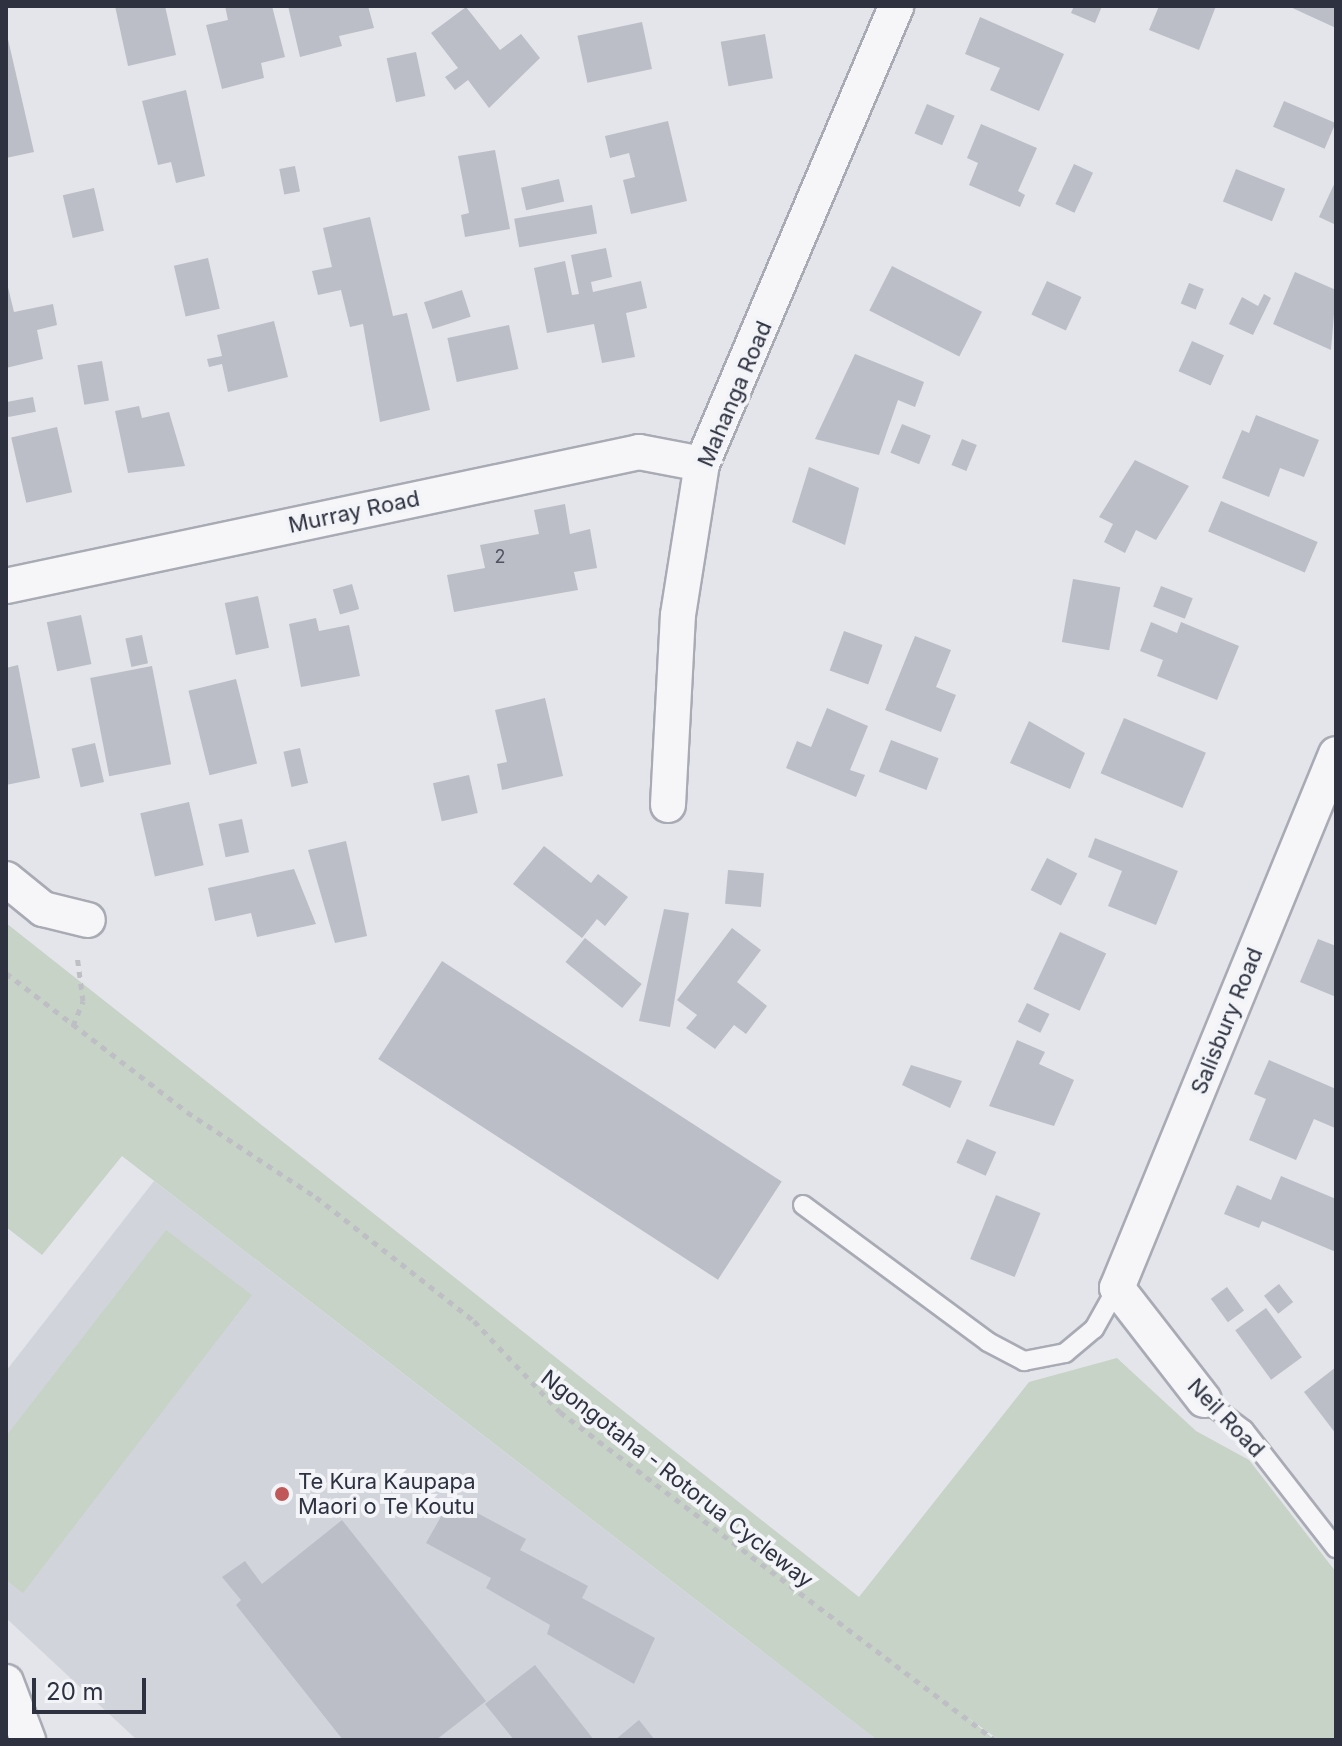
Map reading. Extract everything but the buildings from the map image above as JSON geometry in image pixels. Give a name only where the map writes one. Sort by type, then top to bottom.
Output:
[{"type":"street","name":"Mahanga Road","points":[[668,805],[678,615],[702,464],[896,6]]},
{"type":"street","name":"Murray Road","points":[[6,586],[639,452],[702,464]]},
{"type":"street","name":"Salisbury Road","points":[[1117,1288],[1336,754]]},
{"type":"street","points":[[6,879],[43,909],[88,920]]},
{"type":"street","name":"Neil Road","points":[[1117,1288],[1204,1400]]},
{"type":"street","points":[[6,1682],[28,1740]]},
{"type":"lane","points":[[803,1205],[988,1342],[1024,1361],[1065,1353],[1094,1329],[1117,1288]]},
{"type":"lane","name":"Neil Road","points":[[1204,1400],[1244,1430],[1336,1548]]},
{"type":"path","points":[[73,1026],[83,1001],[75,961],[88,920]]},
{"type":"path","name":"Ngongotaha - Rotorua Cycleway","points":[[6,973],[73,1026],[316,1197],[474,1321],[571,1421],[995,1740]]},
{"type":"shaded area","name":"Te Kura Kaupapa Maori o Te Koutu","points":[[154,1181],[877,1740],[137,1740],[6,1618],[6,1371]]},
{"type":"green space","points":[[6,923],[859,1597],[1029,1382],[1117,1358],[1196,1431],[1249,1460],[1336,1572],[1336,1740],[999,1740],[967,1717],[995,1740],[877,1740],[122,1156],[42,1255],[6,1227]]},
{"type":"green space","points":[[166,1230],[252,1295],[23,1593],[6,1580],[6,1436]]},
{"type":"place","name":"Te Kura Kaupapa Maori o Te Koutu","points":[[282,1494]]}]
